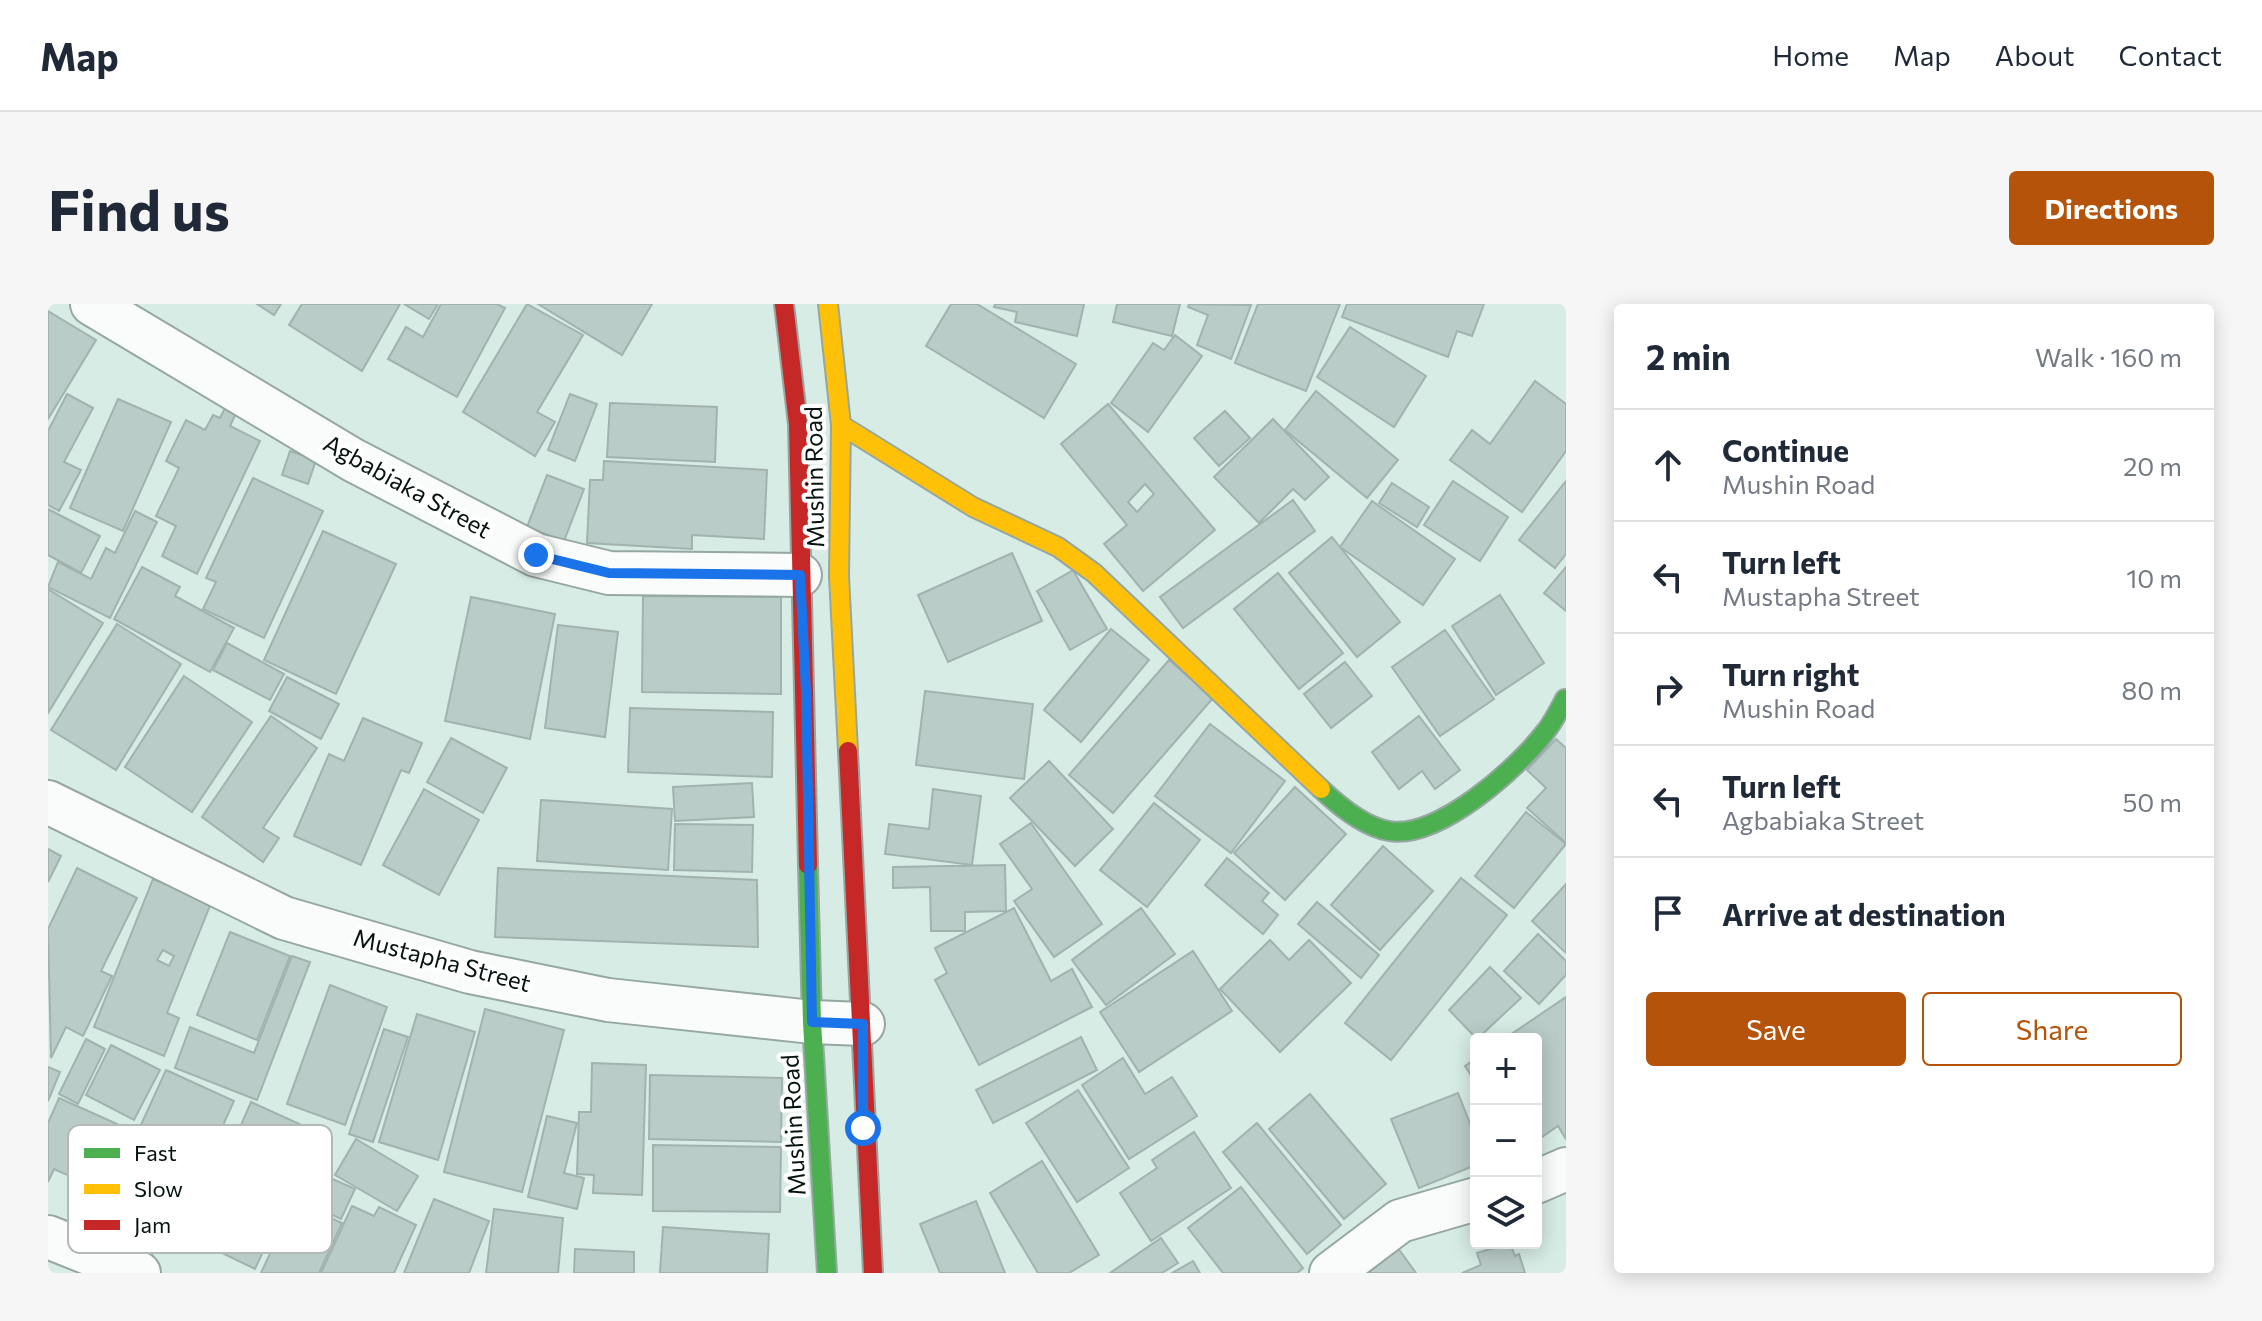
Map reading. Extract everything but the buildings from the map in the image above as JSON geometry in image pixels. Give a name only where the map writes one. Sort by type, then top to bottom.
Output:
[{"type":"main road","name":"Mushin Road","points":[[784,304],[798,424],[812,1022],[827,1273]]},
{"type":"main road","name":"Mushin Road","points":[[828,304],[841,425],[839,576],[863,1024],[863,1128],[873,1273]]},
{"type":"main road","points":[[841,425],[973,507],[1058,547],[1094,573],[1333,801],[1375,827],[1398,833],[1428,826],[1454,815],[1545,734],[1565,699]]},
{"type":"street","name":"Agbabiaka Street","points":[[92,304],[353,460],[536,555],[609,573],[800,575]]},
{"type":"street","name":"Mustapha Street","points":[[48,802],[284,918],[456,968],[608,1000],[812,1022],[863,1024]]},
{"type":"street","points":[[1542,1179],[1566,1169]]},
{"type":"street","points":[[1331,1273],[1400,1221],[1470,1201]]},
{"type":"street","points":[[48,1237],[68,1245]]},
{"type":"street","points":[[88,1253],[139,1273]]},
{"type":"traffic: fast","points":[[1321,789],[1352,815],[1380,829],[1409,831],[1430,824],[1475,798],[1517,764],[1549,727],[1565,699]]},
{"type":"traffic: fast","points":[[808,865],[812,1022],[827,1273]]},
{"type":"traffic: slow","points":[[828,304],[841,425],[839,576],[848,751]]},
{"type":"traffic: slow","points":[[841,425],[973,507],[1058,547],[1094,573],[1321,789]]},
{"type":"traffic: jam","points":[[784,304],[798,424],[808,865]]},
{"type":"traffic: jam","points":[[848,751],[873,1273]]},
{"type":"route","points":[[536,555],[609,573],[800,575],[806,692],[812,1022],[863,1024],[863,1128]]}]
